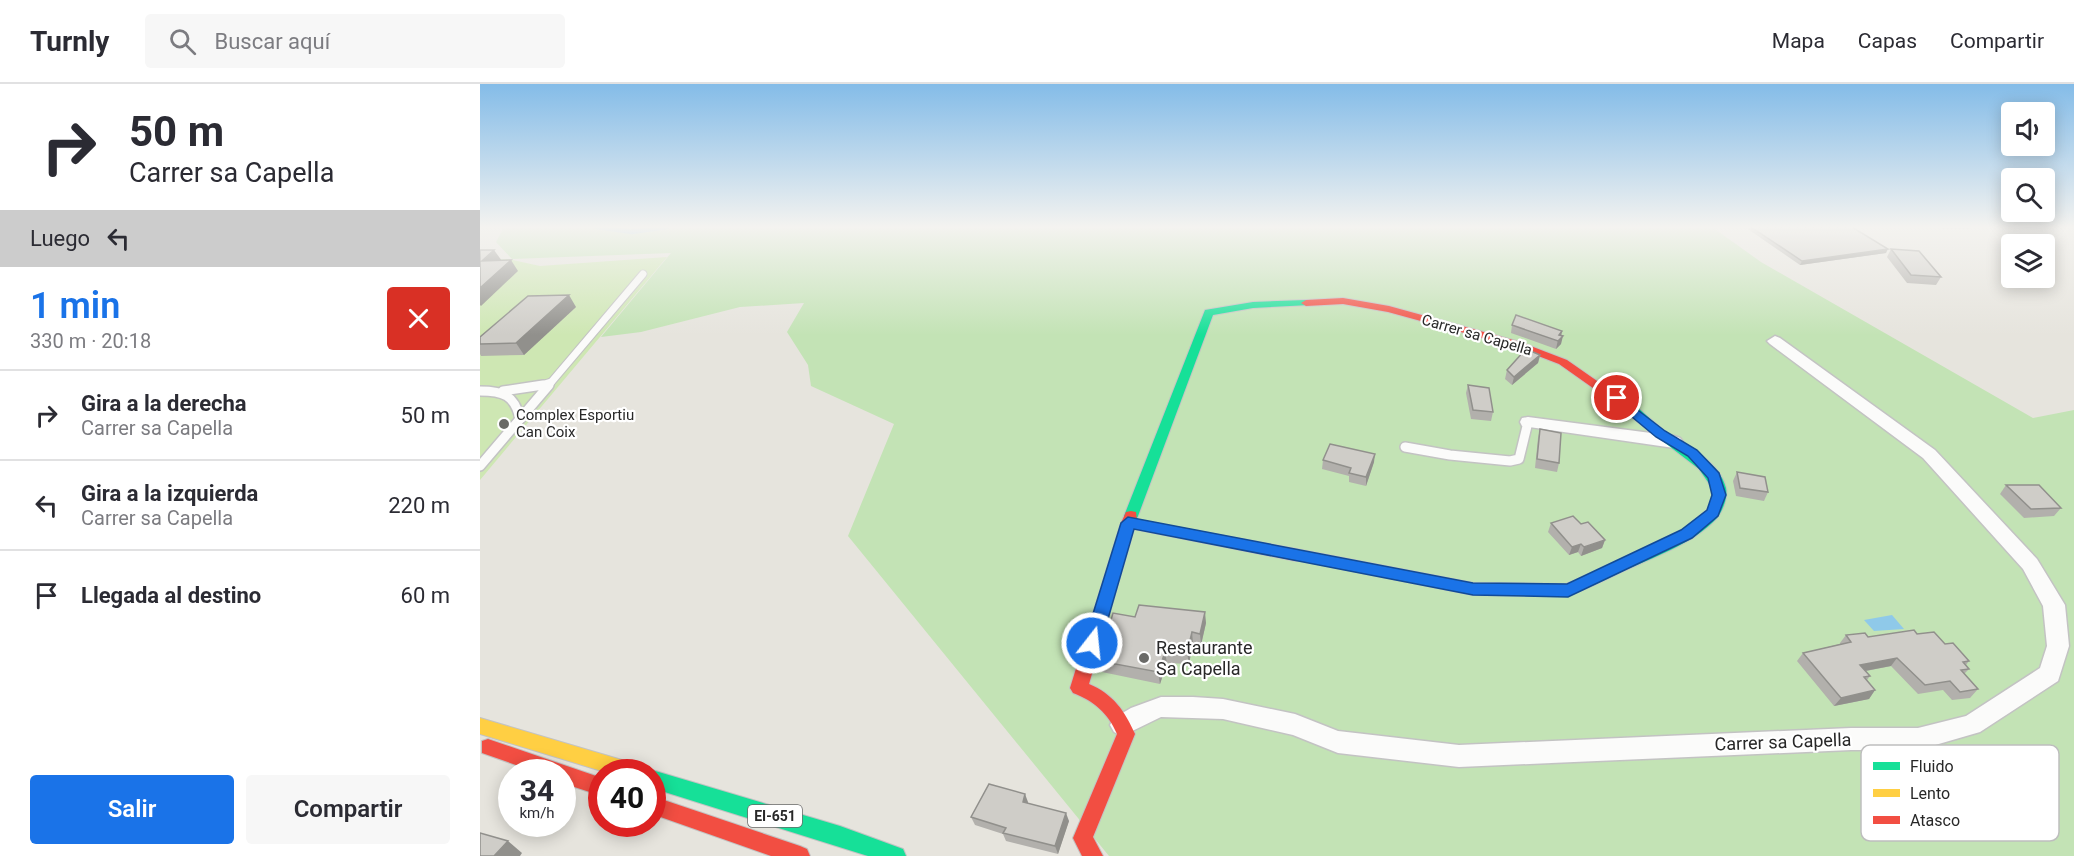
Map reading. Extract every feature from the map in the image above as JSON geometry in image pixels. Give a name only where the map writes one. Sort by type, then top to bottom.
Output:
[{"type":"street","name":"Carrer sa Capella","points":[[1128,523],[1473,589],[1568,591],[1686,534],[1713,513],[1719,495],[1714,476],[1692,453],[1660,434],[1617,398],[1563,362],[1516,344],[1389,309],[1343,301],[1253,305],[1209,312],[1128,523],[1079,688],[1106,698],[1118,714],[1122,725],[1139,715],[1161,707],[1193,706],[1295,725],[1338,742],[1459,756],[1851,739],[1918,739],[1972,724],[2050,674],[2058,646],[2054,605],[2030,564],[1929,454],[1775,341]]},
{"type":"street","points":[[1528,422],[1674,442]]},
{"type":"street","points":[[1093,856],[1083,838],[1126,735],[1122,725]]},
{"type":"street","points":[[480,726],[589,759]]},
{"type":"street","points":[[480,744],[521,759]]},
{"type":"street","name":"EI-651","points":[[666,783],[840,836],[896,856]]},
{"type":"street","name":"EI-651","points":[[666,810],[800,856]]},
{"type":"lane","points":[[480,466],[643,274]]},
{"type":"lane","points":[[480,391],[533,388],[553,381]]},
{"type":"lane","points":[[502,391],[512,397],[519,407],[520,419]]},
{"type":"lane","points":[[1405,447],[1450,455],[1510,461],[1519,459],[1528,422]]},
{"type":"green space","name":"Complex Esportiu Can Coix","points":[[480,263],[526,263],[540,266],[582,263],[662,263],[480,480]]},
{"type":"green space","points":[[663,263],[1763,263],[2033,418],[2074,410],[2074,856],[1109,856],[848,536],[894,424],[811,386],[808,365],[787,332],[804,303],[740,307],[641,332],[601,337]]},
{"type":"water","points":[[1892,615],[1904,629],[1874,631],[1864,620]]},
{"type":"building","points":[[480,263],[508,263],[480,288]]},
{"type":"building","points":[[1902,263],[1929,263],[1941,277],[1911,275]]},
{"type":"building","points":[[569,295],[516,343],[480,344],[480,337],[528,296]]},
{"type":"building","points":[[1516,315],[1562,331],[1559,335],[1563,336],[1558,341],[1512,325]]},
{"type":"building","points":[[1526,349],[1540,355],[1514,377],[1507,370]]},
{"type":"building","points":[[1468,385],[1489,388],[1493,412],[1473,410]]},
{"type":"building","points":[[1540,429],[1561,433],[1559,463],[1537,459]]},
{"type":"building","points":[[1330,444],[1375,454],[1366,477],[1349,473],[1351,468],[1323,460]]},
{"type":"building","points":[[1737,472],[1765,477],[1768,492],[1740,488]]},
{"type":"building","points":[[2006,485],[2039,485],[2061,508],[2031,509]]},
{"type":"building","points":[[1573,516],[1581,524],[1588,522],[1605,540],[1584,547],[1581,544],[1572,547],[1551,523]]},
{"type":"building","points":[[1139,605],[1205,612],[1200,634],[1192,632],[1187,653],[1165,652],[1158,672],[1099,661],[1113,613],[1135,617]]},
{"type":"building","points":[[1914,630],[1917,634],[1934,632],[1945,644],[1953,643],[1969,661],[1963,662],[1969,669],[1961,670],[1978,689],[1960,692],[1950,681],[1925,685],[1897,658],[1860,665],[1870,676],[1864,677],[1875,690],[1841,698],[1803,653],[1851,642],[1846,635],[1865,633],[1868,637]]},
{"type":"building","points":[[989,784],[1025,794],[1023,802],[1066,813],[1055,846],[1003,833],[1006,828],[971,817]]},
{"type":"building","points":[[480,833],[508,841],[494,856],[480,856]]},
{"type":"traffic: fast","points":[[1131,516],[1209,312],[1253,305],[1306,303]]},
{"type":"traffic: fast","points":[[1579,585],[1689,532],[1713,513],[1719,500],[1719,488],[1713,476],[1704,466],[1604,390]]},
{"type":"traffic: fast","points":[[666,783],[840,836],[896,856]]},
{"type":"traffic: slow","points":[[1296,555],[1473,589],[1568,590],[1579,585]]},
{"type":"traffic: slow","points":[[480,726],[589,759]]},
{"type":"traffic: jam","points":[[1306,303],[1343,301],[1389,309],[1516,344],[1563,362],[1604,390]]},
{"type":"traffic: jam","points":[[1093,856],[1083,838],[1126,734],[1109,705],[1096,695],[1079,688],[1131,516]]},
{"type":"traffic: jam","points":[[1128,523],[1296,555]]},
{"type":"traffic: jam","points":[[488,747],[522,759]]},
{"type":"traffic: jam","points":[[576,779],[588,782]]},
{"type":"traffic: jam","points":[[666,810],[800,856]]},
{"type":"place","name":"Complex Esportiu Can Coix","points":[[504,424]]},
{"type":"place","name":"Restaurante Sa Capella","points":[[1144,658]]},
{"type":"route","points":[[1092,643],[1128,523],[1473,589],[1568,591],[1686,534],[1713,513],[1719,495],[1714,476],[1692,453],[1660,434],[1617,398]]}]
